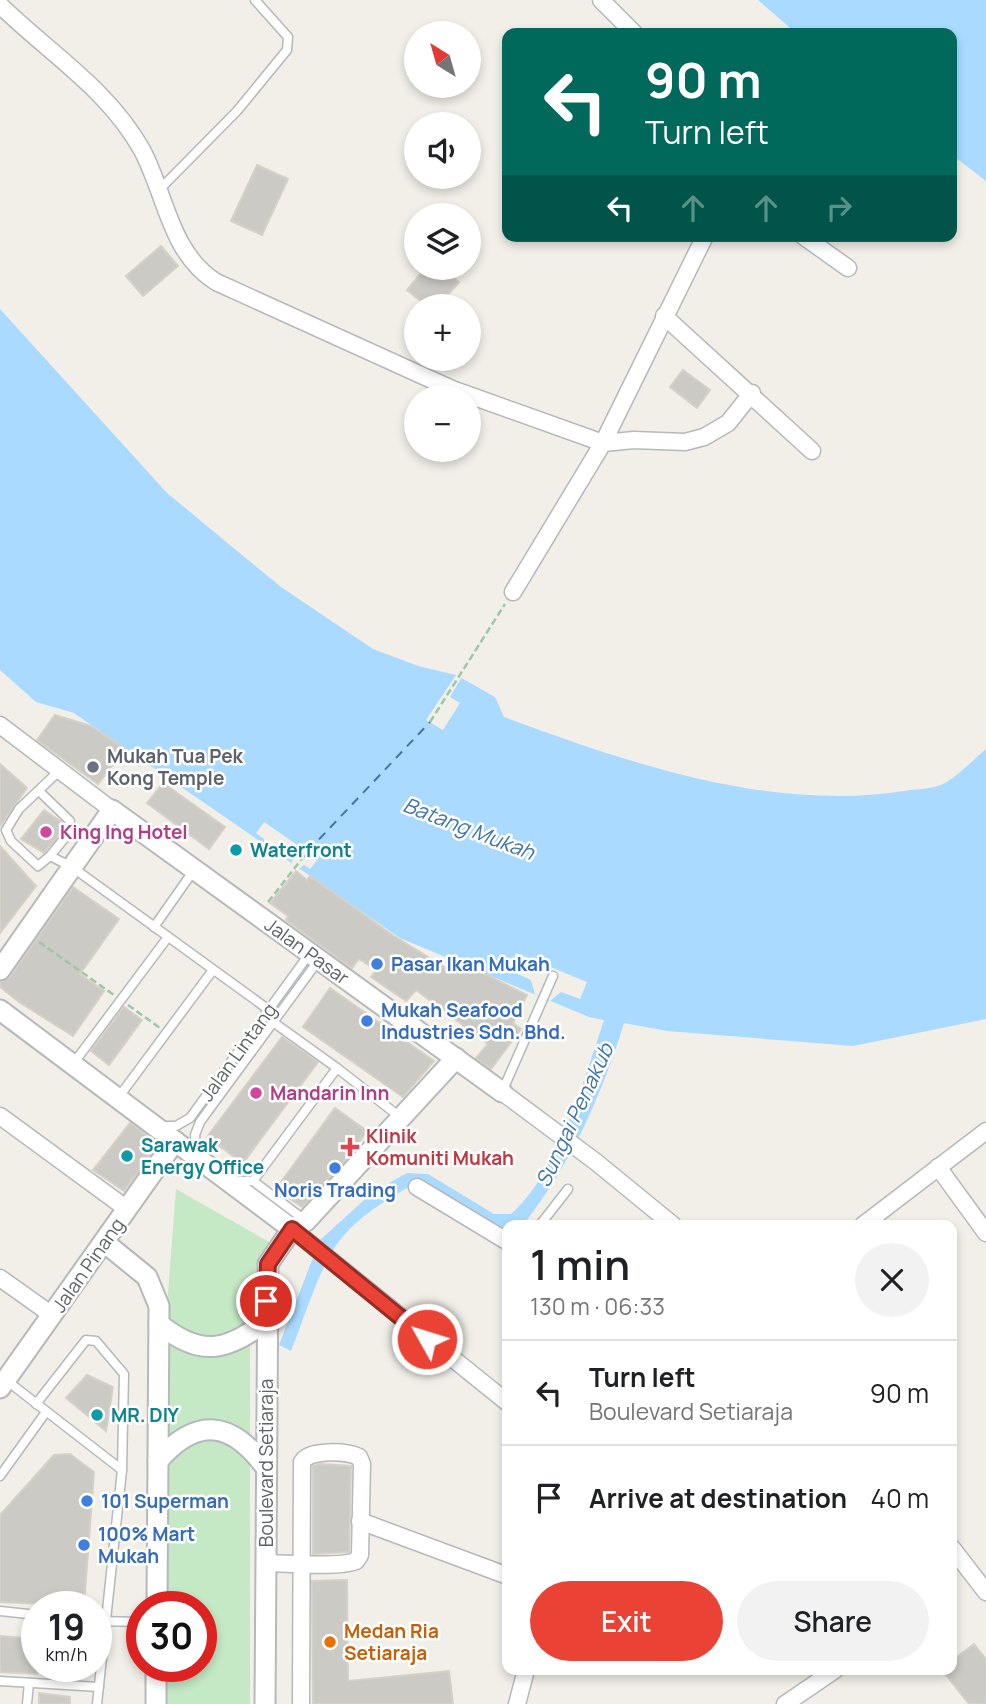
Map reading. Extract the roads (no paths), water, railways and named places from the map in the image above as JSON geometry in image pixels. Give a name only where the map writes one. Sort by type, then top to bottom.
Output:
[{"type":"street","points":[[601,0],[629,28]]},
{"type":"street","points":[[0,5],[93,85],[141,149],[183,249],[202,273],[216,282],[452,389],[603,443],[634,440],[676,442],[704,437],[728,423],[752,393]]},
{"type":"street","points":[[513,592],[603,443],[702,242]]},
{"type":"street","points":[[811,242],[848,268]]},
{"type":"street","points":[[664,316],[752,393],[812,451]]},
{"type":"street","points":[[0,725],[113,810],[3,963]]},
{"type":"street","name":"Jalan Pasar","points":[[113,810],[502,1092]]},
{"type":"street","points":[[2,1009],[226,1180],[302,1230],[332,1261],[502,1398]]},
{"type":"street","name":"Boulevard Setiaraja","points":[[265,1704],[268,1264],[302,1230],[400,1117],[456,1058]]},
{"type":"street","points":[[502,1092],[596,1161],[667,1220]]},
{"type":"street","points":[[0,1116],[127,1209]]},
{"type":"street","points":[[869,1220],[986,1131]]},
{"type":"street","name":"Jalan Pinang","points":[[3,1384],[176,1141]]},
{"type":"street","points":[[938,1167],[986,1233]]},
{"type":"street","points":[[418,1186],[502,1237]]},
{"type":"street","points":[[104,1242],[141,1271],[151,1283],[159,1306],[157,1591]]},
{"type":"street","points":[[0,1278],[52,1315]]},
{"type":"street","points":[[159,1324],[183,1341],[205,1347],[240,1339],[266,1321]]},
{"type":"street","points":[[158,1461],[170,1448],[192,1433],[220,1430],[244,1441],[266,1468]]},
{"type":"street","points":[[265,1563],[300,1563],[356,1561],[360,1555],[359,1457],[353,1454],[305,1456],[302,1462],[300,1563],[301,1704]]},
{"type":"street","points":[[360,1521],[502,1574]]},
{"type":"street","points":[[957,1554],[986,1592]]},
{"type":"street","points":[[517,1704],[525,1675]]},
{"type":"street","points":[[785,1704],[828,1675]]},
{"type":"street","points":[[156,1682],[156,1704]]},
{"type":"lane","points":[[160,189],[237,111],[287,50],[288,37],[255,0]]},
{"type":"lane","points":[[38,791],[70,821],[68,834],[38,866],[10,841],[6,833],[12,816],[38,791],[60,770]]},
{"type":"lane","points":[[50,856],[72,867],[269,1010]]},
{"type":"lane","points":[[154,927],[194,870]]},
{"type":"lane","points":[[73,1064],[168,937]]},
{"type":"lane","name":"Jalan Lintang","points":[[151,1123],[176,1126],[190,1118],[269,1010],[315,956]]},
{"type":"lane","name":"Jalan Lintang","points":[[200,1159],[195,1142],[200,1122],[273,1022],[315,956]]},
{"type":"lane","points":[[118,1098],[213,970]]},
{"type":"lane","points":[[502,1092],[552,976]]},
{"type":"lane","points":[[273,1022],[400,1117]]},
{"type":"lane","points":[[253,1181],[337,1068]]},
{"type":"lane","points":[[226,1180],[253,1181],[302,1230]]},
{"type":"lane","points":[[544,1220],[568,1189]]},
{"type":"lane","points":[[36,1404],[83,1342],[96,1341],[115,1359],[124,1374],[121,1469],[104,1591]]},
{"type":"lane","points":[[3,1384],[36,1404],[121,1469]]},
{"type":"lane","points":[[0,1476],[46,1412]]},
{"type":"lane","points":[[0,1611],[21,1613]]},
{"type":"lane","points":[[0,1681],[99,1688]]},
{"type":"lane","points":[[97,1704],[99,1682]]},
{"type":"lane","points":[[27,1704],[29,1683]]},
{"type":"water","points":[[758,0],[986,0],[986,181],[957,159],[957,28],[790,28]]},
{"type":"water","points":[[0,309],[167,493],[281,587],[373,649],[418,666],[456,675],[495,697],[504,717],[650,766],[751,789],[802,795],[853,796],[936,786],[956,775],[986,749],[986,1019],[853,1046],[667,1031],[624,1023],[583,1129],[556,1178],[527,1220],[502,1220],[502,1229],[412,1185],[369,1213],[341,1239],[321,1273],[291,1351],[279,1345],[320,1240],[373,1192],[407,1173],[428,1174],[494,1214],[511,1214],[527,1197],[556,1151],[604,1020],[589,1017],[400,938],[74,713],[36,702],[0,670]]},
{"type":"place","name":"Mukah Tua Pek Kong Temple","points":[[93,767]]},
{"type":"place","name":"King Ing Hotel","points":[[46,832]]},
{"type":"place","name":"Waterfront","points":[[236,850]]},
{"type":"place","name":"Pasar Ikan Mukah","points":[[377,964]]},
{"type":"place","name":"Mukah Seafood Industries Sdn. Bhd.","points":[[367,1021]]},
{"type":"place","name":"Mandarin Inn","points":[[256,1093]]},
{"type":"place","name":"Klinik Komuniti Mukah","points":[[350,1147]]},
{"type":"place","name":"Sarawak Energy Office","points":[[127,1156]]},
{"type":"place","name":"Noris Trading","points":[[335,1168]]},
{"type":"place","name":"MR. DIY","points":[[97,1415]]},
{"type":"place","name":"101 Superman","points":[[87,1501]]},
{"type":"place","name":"100% Mart Mukah","points":[[84,1545]]},
{"type":"place","name":"Medan Ria Setiaraja","points":[[330,1642]]},
{"type":"water label","name":"Batang Mukah","points":[[469,828]]},
{"type":"water label","name":"Sungai Penakub","points":[[574,1115]]}]
